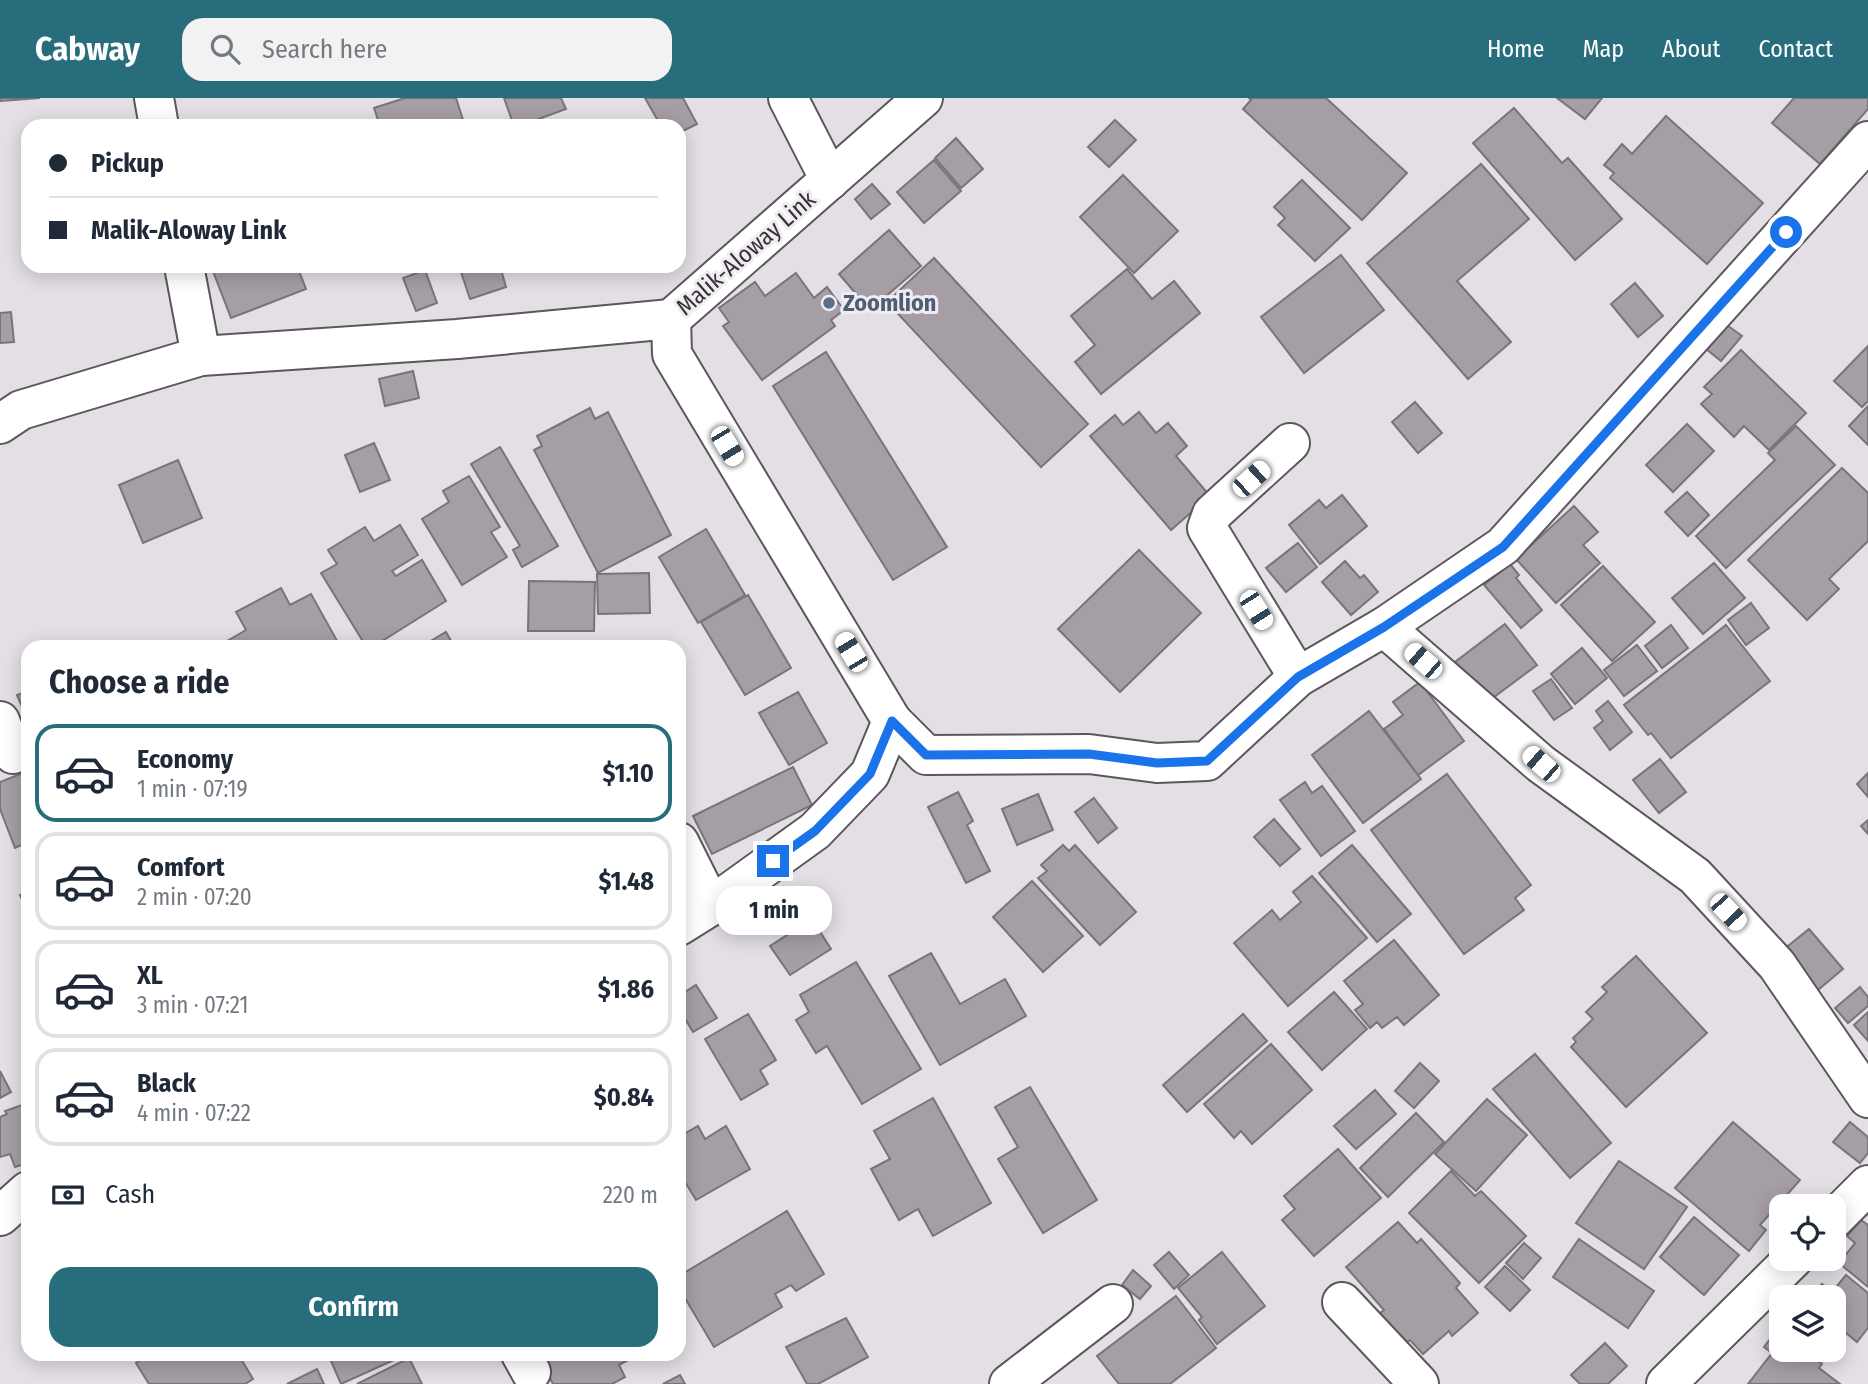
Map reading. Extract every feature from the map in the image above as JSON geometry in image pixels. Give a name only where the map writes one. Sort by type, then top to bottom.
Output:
[{"type":"street","points":[[154,98],[158,119]]},
{"type":"street","points":[[788,98],[830,180]]},
{"type":"street","name":"Malik-Aloway Link","points":[[923,98],[671,319],[671,354],[892,721],[926,755],[1089,754],[1157,763],[1207,761],[1298,677],[1384,627],[1503,547],[1868,141]]},
{"type":"street","points":[[185,273],[201,356]]},
{"type":"street","points":[[0,424],[21,410],[201,356],[457,339],[671,319]]},
{"type":"street","points":[[1290,443],[1212,514],[1207,528],[1298,677]]},
{"type":"street","points":[[1384,627],[1541,764],[1695,876],[1777,965],[1868,1098]]},
{"type":"street","points":[[686,874],[695,916],[815,831],[870,774],[892,721]]},
{"type":"street","points":[[1846,1207],[1868,1185]]},
{"type":"street","points":[[0,1216],[21,1197]]},
{"type":"street","points":[[1666,1384],[1781,1271]]},
{"type":"street","points":[[1342,1302],[1419,1384]]},
{"type":"street","points":[[1009,1384],[1113,1304]]},
{"type":"building","points":[[0,98],[40,98],[0,101]]},
{"type":"building","points":[[405,98],[456,98],[463,119],[378,119],[374,108]]},
{"type":"building","points":[[504,98],[561,98],[566,109],[539,119],[512,119]]},
{"type":"building","points":[[645,98],[683,98],[697,124],[686,130],[686,119],[657,119]]},
{"type":"building","points":[[1249,98],[1326,98],[1407,173],[1362,220],[1243,109],[1251,100]]},
{"type":"building","points":[[1557,98],[1602,98],[1585,119]]},
{"type":"building","points":[[1794,98],[1868,98],[1868,109],[1820,164],[1772,123]]},
{"type":"building","points":[[1514,108],[1562,163],[1568,158],[1622,219],[1575,260],[1473,143]]},
{"type":"building","points":[[1666,116],[1763,203],[1707,264],[1610,178],[1614,173],[1604,165],[1622,144],[1632,154]]},
{"type":"building","points":[[1115,120],[1136,140],[1109,167],[1088,147]]},
{"type":"building","points":[[956,138],[983,169],[961,188],[935,158]]},
{"type":"building","points":[[934,160],[961,191],[924,223],[897,192]]},
{"type":"building","points":[[1481,164],[1529,219],[1457,281],[1511,342],[1468,379],[1367,263]]},
{"type":"building","points":[[1123,175],[1178,231],[1134,273],[1080,217]]},
{"type":"building","points":[[1302,180],[1350,228],[1315,261],[1278,225],[1285,218],[1274,207]]},
{"type":"building","points":[[872,184],[890,204],[871,219],[855,199]]},
{"type":"building","points":[[889,230],[921,266],[870,310],[839,274]]},
{"type":"building","points":[[1341,255],[1384,310],[1304,373],[1261,317]]},
{"type":"building","points":[[934,258],[1088,424],[1041,467],[887,302]]},
{"type":"building","points":[[1127,269],[1152,299],[1174,281],[1200,313],[1101,394],[1075,362],[1095,345],[1071,316]]},
{"type":"building","points":[[214,273],[300,273],[306,289],[231,318]]},
{"type":"building","points":[[426,273],[437,303],[416,311],[403,278]]},
{"type":"building","points":[[461,273],[502,273],[506,287],[470,299]]},
{"type":"building","points":[[796,273],[814,298],[827,287],[844,310],[831,320],[835,326],[762,380],[723,326],[729,322],[719,308],[755,282],[765,296]]},
{"type":"building","points":[[1635,283],[1663,316],[1638,337],[1611,304]]},
{"type":"building","points":[[11,312],[14,342],[0,343],[0,313]]},
{"type":"building","points":[[1724,323],[1742,336],[1721,361],[1705,348]]},
{"type":"building","points":[[1868,346],[1868,401],[1862,407],[1834,381]]},
{"type":"building","points":[[1741,350],[1806,413],[1769,450],[1744,426],[1734,437],[1701,404],[1712,394],[1704,387]]},
{"type":"building","points":[[826,352],[947,547],[893,580],[773,386]]},
{"type":"building","points":[[413,371],[419,398],[385,406],[379,379]]},
{"type":"building","points":[[1415,402],[1442,433],[1418,453],[1392,422]]},
{"type":"building","points":[[1868,406],[1868,445],[1849,426]]},
{"type":"building","points":[[590,408],[595,419],[608,412],[671,535],[598,573],[534,450],[542,446],[537,436]]},
{"type":"building","points":[[1139,412],[1156,433],[1168,423],[1187,446],[1176,456],[1210,496],[1171,530],[1090,436],[1115,415],[1123,425]]},
{"type":"building","points":[[1687,424],[1714,451],[1673,492],[1646,465]]},
{"type":"building","points":[[1796,426],[1835,465],[1726,568],[1696,536],[1775,460],[1768,453]]},
{"type":"building","points":[[374,443],[390,480],[360,492],[345,455]]},
{"type":"building","points":[[500,447],[558,546],[522,567],[513,550],[520,546],[471,464]]},
{"type":"building","points":[[178,460],[202,518],[143,543],[119,485]]},
{"type":"building","points":[[1842,468],[1868,493],[1868,541],[1829,579],[1839,589],[1807,620],[1748,560]]},
{"type":"building","points":[[469,476],[500,527],[491,532],[507,557],[462,585],[422,519],[449,502],[443,491]]},
{"type":"building","points":[[1687,492],[1709,515],[1688,536],[1665,512]]},
{"type":"building","points":[[1342,495],[1367,526],[1320,564],[1289,525],[1319,500],[1326,508]]},
{"type":"building","points":[[1574,506],[1598,532],[1583,545],[1600,563],[1556,603],[1516,559]]},
{"type":"building","points":[[400,525],[418,555],[392,571],[396,576],[422,560],[446,601],[384,640],[362,640],[321,573],[337,564],[328,550],[365,527],[374,541]]},
{"type":"building","points":[[706,529],[745,595],[698,623],[659,557]]},
{"type":"building","points":[[1298,543],[1317,567],[1286,592],[1266,568]]},
{"type":"building","points":[[1139,550],[1201,613],[1120,692],[1058,629]]},
{"type":"building","points":[[1345,561],[1360,578],[1364,575],[1378,592],[1351,615],[1322,582]]},
{"type":"building","points":[[1714,563],[1745,598],[1703,634],[1672,598]]},
{"type":"building","points":[[1510,564],[1519,575],[1516,578],[1542,610],[1521,628],[1484,585]]},
{"type":"building","points":[[1603,566],[1655,622],[1612,661],[1561,605]]},
{"type":"building","points":[[649,573],[650,613],[598,614],[597,574]]},
{"type":"building","points":[[529,581],[595,582],[594,631],[528,631]]},
{"type":"building","points":[[281,588],[290,605],[311,594],[337,640],[229,640],[246,630],[236,612]]},
{"type":"building","points":[[748,595],[791,668],[745,695],[701,622]]},
{"type":"building","points":[[1751,603],[1769,628],[1746,645],[1728,620]]},
{"type":"building","points":[[1505,624],[1537,665],[1486,703],[1455,662]]},
{"type":"building","points":[[1671,625],[1688,648],[1662,668],[1645,646]]},
{"type":"building","points":[[1726,625],[1770,681],[1671,758],[1624,705]]},
{"type":"building","points":[[446,632],[450,640],[432,640]]},
{"type":"building","points":[[1637,645],[1657,671],[1624,696],[1604,670]]},
{"type":"building","points":[[1582,648],[1607,678],[1575,704],[1551,674]]},
{"type":"building","points":[[1551,679],[1572,708],[1554,720],[1533,691]]},
{"type":"building","points":[[1420,682],[1464,741],[1418,775],[1384,729],[1403,715],[1393,702]]},
{"type":"building","points":[[798,692],[827,743],[789,765],[759,713]]},
{"type":"building","points":[[1608,701],[1632,732],[1610,750],[1594,728],[1603,721],[1596,711]]},
{"type":"building","points":[[1369,711],[1421,779],[1363,823],[1312,755]]},
{"type":"building","points":[[1660,759],[1686,792],[1659,813],[1633,780]]},
{"type":"building","points":[[793,767],[812,805],[712,854],[693,816]]},
{"type":"building","points":[[1868,773],[1868,797],[1857,784]]},
{"type":"building","points":[[21,774],[21,845],[15,848],[0,809],[0,782]]},
{"type":"building","points":[[1447,774],[1531,885],[1515,898],[1524,910],[1464,954],[1371,830]]},
{"type":"building","points":[[1305,782],[1312,793],[1322,786],[1355,831],[1321,856],[1280,800]]},
{"type":"building","points":[[958,792],[973,821],[967,825],[990,871],[966,883],[928,807]]},
{"type":"building","points":[[1038,794],[1053,830],[1017,845],[1002,809]]},
{"type":"building","points":[[1094,798],[1117,828],[1098,843],[1075,812]]},
{"type":"building","points":[[1274,819],[1300,849],[1280,866],[1254,837]]},
{"type":"building","points":[[1868,820],[1868,834],[1861,826]]},
{"type":"building","points":[[1063,845],[1069,851],[1075,845],[1136,912],[1100,945],[1038,878],[1047,871],[1041,865]]},
{"type":"building","points":[[1352,845],[1411,914],[1377,942],[1319,873]]},
{"type":"building","points":[[1312,876],[1367,938],[1288,1006],[1234,943],[1272,910],[1280,920],[1301,902],[1293,892]]},
{"type":"building","points":[[1032,881],[1083,936],[1043,972],[993,917]]},
{"type":"building","points":[[812,919],[831,949],[790,975],[770,946]]},
{"type":"building","points":[[1809,929],[1843,969],[1818,990],[1783,950]]},
{"type":"building","points":[[1394,940],[1439,995],[1404,1025],[1397,1017],[1382,1028],[1377,1022],[1370,1028],[1355,1010],[1363,1004],[1344,981]]},
{"type":"building","points":[[931,953],[960,1004],[1005,979],[1026,1016],[940,1065],[889,976]]},
{"type":"building","points":[[1636,956],[1707,1033],[1626,1107],[1571,1047],[1576,1042],[1573,1038],[1593,1019],[1586,1012],[1607,992],[1602,987]]},
{"type":"building","points":[[856,962],[921,1069],[862,1104],[827,1046],[816,1053],[796,1020],[809,1012],[800,995]]},
{"type":"building","points":[[696,985],[717,1018],[693,1032],[686,1020],[686,991]]},
{"type":"building","points":[[1860,987],[1868,997],[1868,1006],[1848,1023],[1835,1008]]},
{"type":"building","points":[[1334,992],[1367,1029],[1322,1070],[1288,1032]]},
{"type":"building","points":[[1868,1012],[1868,1041],[1854,1025]]},
{"type":"building","points":[[748,1014],[776,1060],[760,1070],[768,1084],[741,1100],[705,1039]]},
{"type":"building","points":[[1243,1014],[1267,1041],[1187,1112],[1163,1085]]},
{"type":"building","points":[[1271,1044],[1312,1090],[1252,1144],[1241,1131],[1234,1138],[1204,1104]]},
{"type":"building","points":[[1535,1054],[1611,1143],[1570,1178],[1493,1089]]},
{"type":"building","points":[[1420,1063],[1439,1081],[1414,1108],[1395,1091]]},
{"type":"building","points":[[0,1071],[11,1092],[0,1098]]},
{"type":"building","points":[[1030,1087],[1097,1200],[1043,1233],[998,1159],[1018,1147],[995,1107]]},
{"type":"building","points":[[1375,1090],[1396,1114],[1356,1149],[1334,1126]]},
{"type":"building","points":[[933,1098],[991,1203],[933,1236],[918,1209],[899,1220],[871,1169],[890,1159],[874,1131]]},
{"type":"building","points":[[1487,1099],[1527,1135],[1476,1191],[1435,1154]]},
{"type":"building","points":[[21,1105],[21,1165],[15,1167],[10,1154],[0,1157],[0,1117],[7,1114],[5,1111]]},
{"type":"building","points":[[1416,1113],[1444,1142],[1388,1197],[1360,1168]]},
{"type":"building","points":[[1733,1122],[1800,1180],[1788,1194],[1769,1194],[1769,1215],[1760,1225],[1766,1230],[1749,1251],[1675,1188]]},
{"type":"building","points":[[1850,1122],[1868,1137],[1868,1153],[1860,1163],[1833,1142]]},
{"type":"building","points":[[698,1126],[705,1139],[726,1126],[750,1169],[696,1200],[686,1184],[686,1133]]},
{"type":"building","points":[[1338,1149],[1381,1198],[1314,1256],[1282,1220],[1295,1209],[1284,1196]]},
{"type":"building","points":[[1619,1161],[1687,1207],[1644,1269],[1576,1223]]},
{"type":"building","points":[[1451,1171],[1475,1196],[1481,1191],[1526,1236],[1479,1283],[1409,1213]]},
{"type":"building","points":[[787,1211],[824,1274],[796,1291],[791,1285],[775,1294],[782,1307],[714,1347],[686,1300],[686,1272]]},
{"type":"building","points":[[1694,1217],[1739,1255],[1704,1295],[1660,1257]]},
{"type":"building","points":[[1861,1220],[1868,1225],[1868,1287],[1846,1269],[1846,1254],[1855,1243],[1847,1236]]},
{"type":"building","points":[[1398,1222],[1417,1243],[1421,1239],[1460,1283],[1456,1288],[1478,1313],[1452,1336],[1449,1331],[1423,1354],[1410,1340],[1405,1344],[1379,1314],[1384,1310],[1346,1267]]},
{"type":"building","points":[[1579,1239],[1654,1291],[1628,1328],[1553,1277]]},
{"type":"building","points":[[1524,1243],[1541,1258],[1523,1279],[1506,1263]]},
{"type":"building","points":[[1169,1252],[1189,1275],[1174,1289],[1154,1265]]},
{"type":"building","points":[[1222,1252],[1265,1306],[1217,1344],[1199,1320],[1202,1317],[1178,1288]]},
{"type":"building","points":[[1505,1266],[1530,1290],[1510,1311],[1485,1287]]},
{"type":"building","points":[[1133,1270],[1151,1286],[1140,1299],[1122,1285]]},
{"type":"building","points":[[1846,1275],[1868,1293],[1868,1328],[1857,1342],[1846,1333],[1846,1285],[1838,1285]]},
{"type":"building","points":[[1176,1296],[1216,1348],[1170,1384],[1119,1384],[1097,1356]]},
{"type":"building","points":[[846,1318],[868,1357],[818,1384],[807,1384],[786,1347]]},
{"type":"building","points":[[1605,1343],[1627,1366],[1608,1384],[1580,1384],[1571,1375]]},
{"type":"building","points":[[1769,1357],[1769,1362],[1819,1362],[1822,1364],[1819,1368],[1840,1384],[1748,1384]]},
{"type":"building","points":[[242,1361],[253,1379],[245,1384],[149,1384],[136,1363]]},
{"type":"building","points":[[331,1361],[392,1361],[341,1384]]},
{"type":"building","points":[[403,1361],[410,1361],[422,1384],[357,1384]]},
{"type":"building","points":[[541,1361],[626,1361],[619,1365],[625,1377],[612,1384],[553,1384]]},
{"type":"building","points":[[317,1369],[324,1384],[287,1384]]},
{"type":"building","points":[[680,1375],[685,1384],[663,1384]]},
{"type":"place","name":"Zoomlion","points":[[829,303]]},
{"type":"route","points":[[773,861],[815,831],[870,774],[892,721],[926,755],[1089,754],[1157,763],[1207,761],[1298,677],[1384,627],[1503,547],[1786,232]]}]
